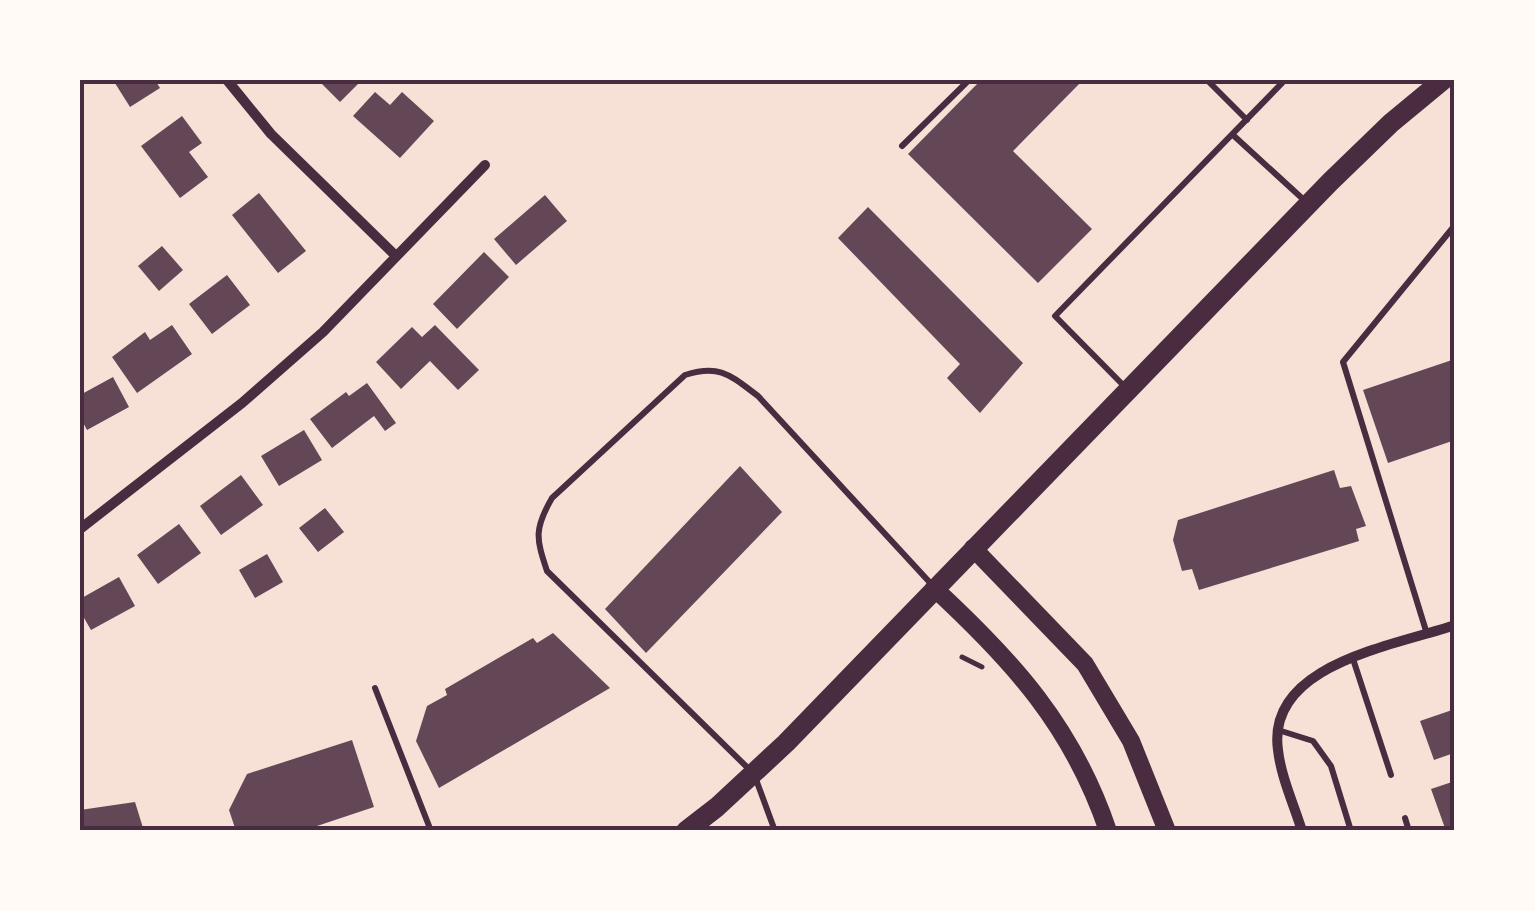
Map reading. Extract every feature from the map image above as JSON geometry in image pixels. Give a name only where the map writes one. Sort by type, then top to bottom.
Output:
[{"type":"main road","points":[[686,831],[754,774],[1309,204],[1391,123],[1443,80]]},
{"type":"street","points":[[227,80],[272,134],[396,256]]},
{"type":"street","points":[[80,529],[242,403],[322,332],[485,165]]},
{"type":"street","points":[[973,548],[1085,664],[1132,740],[1167,831]]},
{"type":"street","points":[[934,588],[1011,662],[1033,690],[1072,746],[1108,831]]},
{"type":"street","points":[[1302,831],[1281,764],[1277,730],[1281,712],[1300,684],[1354,659],[1455,626]]},
{"type":"lane","points":[[902,146],[969,80]]},
{"type":"lane","points":[[1206,80],[1247,120]]},
{"type":"lane","points":[[1128,390],[1055,316],[1285,80]]},
{"type":"lane","points":[[1233,135],[1309,204]]},
{"type":"lane","points":[[1428,635],[1343,362],[1455,225]]},
{"type":"lane","points":[[775,831],[754,774],[547,571],[537,523],[562,485],[685,375],[708,368],[730,375],[758,396],[934,588]]},
{"type":"lane","points":[[1354,659],[1391,775]]},
{"type":"lane","points":[[375,688],[430,831]]},
{"type":"lane","points":[[1277,730],[1312,741],[1331,766],[1351,831]]},
{"type":"lane","points":[[1405,818],[1410,831]]},
{"type":"path","points":[[962,657],[982,668],[992,680]]},
{"type":"building","points":[[113,80],[155,80],[160,88],[130,107]]},
{"type":"building","points":[[318,80],[362,80],[340,102]]},
{"type":"building","points":[[981,80],[1083,80],[1013,151],[1092,229],[1038,283],[908,154]]},
{"type":"building","points":[[375,92],[390,105],[402,92],[434,121],[400,158],[353,116]]},
{"type":"building","points":[[182,116],[202,143],[189,152],[208,177],[180,198],[141,146]]},
{"type":"building","points":[[259,193],[306,251],[278,273],[232,215]]},
{"type":"building","points":[[545,195],[567,221],[516,265],[494,239]]},
{"type":"building","points":[[868,207],[1023,363],[980,413],[947,378],[960,364],[838,238]]},
{"type":"building","points":[[162,246],[183,270],[159,291],[138,266]]},
{"type":"building","points":[[484,252],[509,277],[457,329],[433,304]]},
{"type":"building","points":[[227,275],[250,305],[212,334],[189,304]]},
{"type":"building","points":[[172,325],[192,354],[137,393],[112,357],[145,332],[150,340]]},
{"type":"building","points":[[435,325],[479,370],[458,390],[430,361],[401,389],[376,362],[412,327],[422,337]]},
{"type":"building","points":[[1455,359],[1455,440],[1388,463],[1363,390]]},
{"type":"building","points":[[113,377],[129,407],[87,430],[80,417],[80,395]]},
{"type":"building","points":[[367,383],[396,423],[385,431],[374,416],[332,448],[310,419],[346,392],[349,396]]},
{"type":"building","points":[[304,430],[322,460],[279,486],[261,456]]},
{"type":"building","points":[[740,466],[782,512],[646,653],[605,609]]},
{"type":"building","points":[[1334,470],[1340,488],[1351,486],[1366,526],[1356,529],[1359,541],[1199,590],[1192,569],[1182,571],[1173,540],[1178,520]]},
{"type":"building","points":[[241,475],[263,505],[221,535],[200,506]]},
{"type":"building","points":[[325,508],[344,532],[318,552],[299,528]]},
{"type":"building","points":[[179,524],[201,553],[158,584],[137,555]]},
{"type":"building","points":[[267,554],[283,582],[255,598],[239,570]]},
{"type":"building","points":[[119,577],[135,606],[91,630],[80,611],[80,599]]},
{"type":"building","points":[[553,633],[610,688],[439,788],[416,741],[427,706],[447,695],[445,689],[533,638],[537,643]]},
{"type":"building","points":[[1455,709],[1455,762],[1451,754],[1434,760],[1420,721]]},
{"type":"building","points":[[352,740],[374,807],[302,831],[236,831],[229,810],[247,774]]},
{"type":"building","points":[[1455,781],[1455,829],[1446,831],[1431,789]]},
{"type":"building","points":[[135,802],[144,831],[80,831],[80,810]]}]
